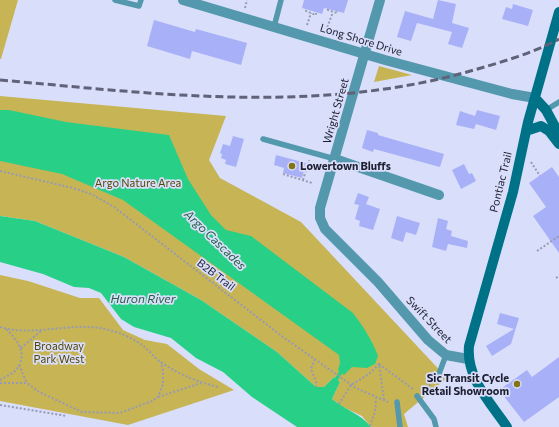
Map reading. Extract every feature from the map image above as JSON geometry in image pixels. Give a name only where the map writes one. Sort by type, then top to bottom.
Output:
[{"type":"main road","name":"Pontiac Trail","points":[[468,359],[471,337],[513,192],[526,131],[559,12]]},
{"type":"main road","points":[[535,98],[546,110],[559,134]]},
{"type":"main road","points":[[526,131],[542,126],[549,131],[559,144]]},
{"type":"main road","points":[[468,359],[474,380],[507,427]]},
{"type":"street","name":"Long Shore Drive","points":[[183,0],[365,54],[490,88],[535,98]]},
{"type":"street","name":"Wright Street","points":[[325,229],[320,212],[380,0]]},
{"type":"street","points":[[335,159],[439,195]]},
{"type":"street","name":"Swift Street","points":[[325,229],[378,282],[428,340],[446,355],[468,359]]},
{"type":"lane","points":[[115,0],[139,6],[142,0]]},
{"type":"lane","points":[[274,27],[280,0]]},
{"type":"lane","points":[[546,110],[559,102]]},
{"type":"lane","points":[[263,139],[335,159]]},
{"type":"lane","points":[[437,379],[446,355]]},
{"type":"lane","points":[[417,396],[434,419],[436,427]]},
{"type":"lane","points":[[394,403],[400,427]]},
{"type":"path","points":[[245,8],[247,0]]},
{"type":"path","points":[[328,9],[332,12],[337,13],[337,11]]},
{"type":"path","points":[[306,10],[316,15],[316,13]]},
{"type":"path","points":[[326,31],[332,12]]},
{"type":"path","points":[[307,25],[311,13]]},
{"type":"path","points":[[303,180],[311,153]]},
{"type":"path","points":[[531,162],[540,176]]},
{"type":"path","name":"B2B Trail","points":[[0,171],[73,188],[91,194],[114,207],[283,337],[344,380],[376,398],[394,403]]},
{"type":"path","points":[[283,174],[312,183]]},
{"type":"path","points":[[538,251],[559,236]]},
{"type":"path","points":[[0,326],[5,328],[41,331],[85,326],[112,331],[140,343],[161,362],[180,374],[202,383],[218,387]]},
{"type":"path","points":[[5,328],[16,338],[22,348]]},
{"type":"path","points":[[0,381],[15,371],[19,365],[22,348],[41,331]]},
{"type":"path","points":[[315,359],[311,368],[316,382],[316,387]]},
{"type":"path","points":[[158,396],[162,384],[163,372],[161,362]]},
{"type":"path","points":[[338,404],[352,385],[369,374],[379,364]]},
{"type":"path","points":[[379,364],[408,385],[417,396]]},
{"type":"path","points":[[379,364],[384,400]]},
{"type":"path","points":[[19,365],[28,383],[39,392],[82,412],[120,413],[152,401],[158,396],[202,383]]},
{"type":"path","points":[[0,381],[28,383]]},
{"type":"path","points":[[370,426],[375,412],[376,398]]},
{"type":"path","points":[[0,405],[66,416]]},
{"type":"green space","points":[[0,0],[18,0],[1,59],[0,59]]},
{"type":"green space","points":[[379,66],[412,75],[374,82]]},
{"type":"green space","name":"Argo Nature Area","points":[[0,96],[226,116],[209,160],[220,178],[301,222],[447,378],[404,414],[408,427],[371,427],[362,416],[341,406],[332,399],[340,382],[334,377],[324,387],[316,387],[277,352],[201,300],[124,257],[35,221],[0,216]]},
{"type":"green space","name":"Broadway Park West","points":[[0,275],[28,281],[80,298],[99,298],[123,330],[145,340],[167,344],[199,369],[234,390],[128,425],[0,401]]},
{"type":"water","points":[[0,110],[9,110],[66,122],[169,135],[188,179],[211,215],[226,230],[251,236],[353,313],[367,333],[376,350],[378,356],[375,364],[367,368],[352,367],[344,375],[338,370],[340,363],[339,355],[123,200],[62,174],[0,161]]},
{"type":"water","name":"Huron River","points":[[0,216],[35,221],[124,257],[201,300],[277,352],[316,387],[324,387],[334,377],[340,382],[332,399],[362,418],[371,427],[297,427],[252,397],[223,372],[196,358],[171,338],[134,327],[121,319],[101,293],[89,288],[74,287],[43,274],[0,262]]},
{"type":"building","points":[[304,0],[348,0],[344,13],[324,8],[322,14],[302,8]]},
{"type":"building","points":[[438,0],[456,4],[452,23],[469,28],[462,48],[448,44],[452,32],[417,23],[411,41],[397,37],[405,11],[433,19]]},
{"type":"building","points":[[513,4],[533,10],[528,26],[502,19],[506,7],[512,9]]},
{"type":"building","points":[[154,20],[195,32],[196,29],[247,43],[241,65],[192,51],[190,59],[147,46]]},
{"type":"building","points":[[477,110],[500,116],[496,130],[476,124],[474,129],[456,125],[460,111],[475,116]]},
{"type":"building","points":[[367,130],[378,133],[378,135],[444,154],[440,167],[374,149],[373,152],[362,148]]},
{"type":"building","points":[[233,136],[244,139],[236,167],[225,164],[226,160],[221,158],[222,154],[220,153],[223,144],[230,146]]},
{"type":"building","name":"Lowertown Bluffs","points":[[276,155],[306,163],[302,178],[283,173],[284,168],[274,165]]},
{"type":"building","points":[[464,164],[469,174],[472,173],[476,181],[461,189],[452,170]]},
{"type":"building","points":[[552,167],[559,177],[559,253],[533,216],[546,207],[529,183]]},
{"type":"building","points":[[358,193],[369,197],[366,204],[380,209],[373,230],[359,226],[360,221],[355,219],[359,205],[354,204]]},
{"type":"building","points":[[397,216],[420,223],[416,235],[406,232],[403,242],[391,238]]},
{"type":"building","points":[[438,218],[448,221],[446,229],[452,231],[451,236],[468,241],[467,248],[448,244],[446,251],[432,247]]},
{"type":"building","points":[[500,313],[519,318],[511,344],[492,356],[486,346],[514,329],[497,324]]},
{"type":"building","points":[[559,357],[559,397],[524,422],[499,390],[527,370],[532,377]]},
{"type":"waterway","name":"Argo Cascades","points":[[334,383],[342,370]]},
{"type":"railway","points":[[0,80],[179,95],[298,97],[357,93],[416,84],[474,70],[528,53],[559,39]]},
{"type":"place","name":"Lowertown Bluffs","points":[[292,166]]},
{"type":"place","name":"Sic Transit Cycle Retail Showroom","points":[[517,384]]}]
